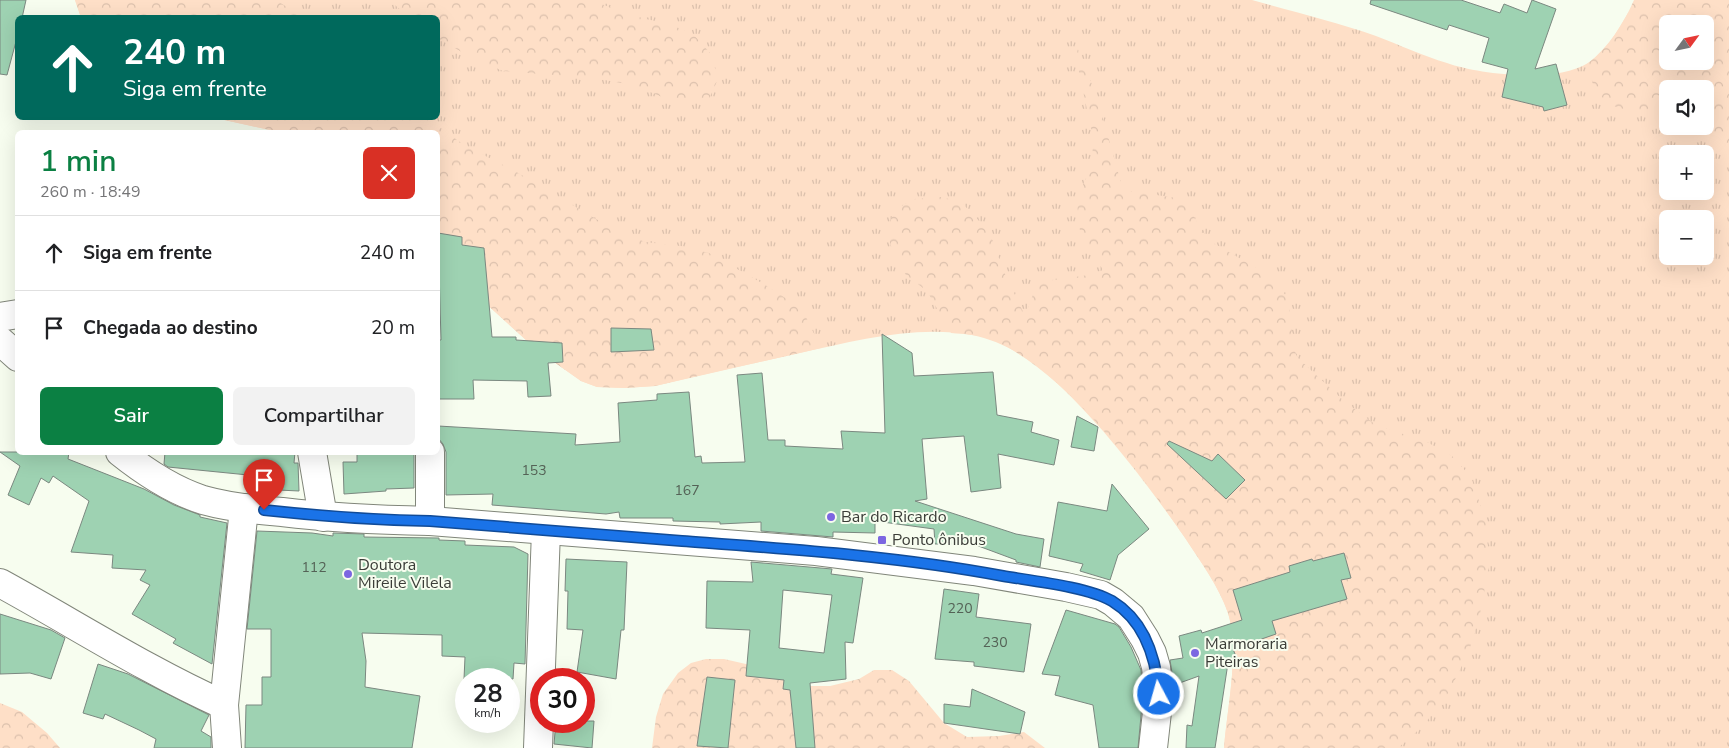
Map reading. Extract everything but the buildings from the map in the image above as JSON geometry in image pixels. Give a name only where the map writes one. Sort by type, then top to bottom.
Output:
[{"type":"street","points":[[0,317],[15,314]]},
{"type":"street","points":[[0,341],[15,354]]},
{"type":"street","points":[[124,455],[144,471],[176,489],[202,500],[244,508],[323,517],[430,521],[816,551],[974,571],[1101,595],[1131,617],[1146,638],[1152,653],[1156,667],[1159,694],[1153,748]]},
{"type":"street","points":[[313,455],[323,517]]},
{"type":"street","points":[[430,455],[430,521]]},
{"type":"street","points":[[227,748],[224,705],[244,508]]},
{"type":"street","points":[[538,748],[546,531]]},
{"type":"street","points":[[0,583],[155,671],[224,705]]},
{"type":"green space","points":[[75,0],[1252,0],[1361,31],[1429,57],[1462,67],[1498,74],[1539,75],[1558,73],[1588,63],[1606,47],[1628,13],[1729,0],[1729,748],[1224,748],[1232,680],[1233,644],[1228,613],[1220,594],[1186,539],[1146,484],[1087,413],[1043,371],[1026,358],[997,342],[972,335],[929,332],[885,336],[842,344],[655,386],[597,387],[581,381],[537,350],[440,262],[440,130],[270,130],[225,120],[440,120],[440,15],[80,15]]},
{"type":"green space","points":[[75,0],[276,0],[299,15],[80,15]]},
{"type":"green space","points":[[389,0],[590,0],[634,16],[672,25],[694,35],[711,54],[718,79],[709,99],[679,104],[633,85],[593,78],[503,71],[470,57],[440,39],[440,15],[407,15]]},
{"type":"green space","points":[[1634,0],[1729,0],[1729,149],[1708,135],[1714,135],[1714,80],[1659,80],[1659,112],[1653,109],[1630,111],[1610,105],[1595,90],[1587,64],[1609,43]]},
{"type":"green space","points":[[1077,47],[1097,97],[1123,190],[1183,199],[1208,240],[1274,278],[1286,296],[1293,325],[1290,341],[1298,358],[1345,402],[1376,425],[1427,442],[1452,456],[1471,477],[1486,522],[1489,566],[1480,614],[1469,651],[1449,692],[1423,726],[1398,748],[1224,748],[1232,680],[1233,644],[1231,628],[1228,613],[1220,593],[1185,538],[1124,455],[1076,401],[1024,357],[996,341],[980,336],[951,333],[927,291],[906,275],[894,256],[887,232],[894,210],[914,199],[942,197],[962,203],[980,222],[993,241],[1003,270],[1025,316],[1035,289],[1046,281],[1089,275],[1103,270],[1080,231],[1077,203],[1084,182],[1092,169],[1093,155],[1091,128],[1079,72]]},
{"type":"green space","points":[[225,120],[430,120],[464,145],[513,170],[608,226],[645,242],[680,246],[709,253],[767,286],[802,309],[821,348],[655,386],[597,387],[581,381],[537,350],[440,262],[440,130],[270,130]]},
{"type":"green space","points":[[706,659],[724,659],[759,667],[798,686],[830,686],[859,679],[874,670],[892,670],[909,681],[944,723],[967,737],[999,736],[1024,732],[1045,748],[652,748],[656,717],[663,694],[678,673],[691,663]]},
{"type":"green space","points":[[0,703],[22,712],[47,733],[60,748],[0,748]]},
{"type":"place","name":"Bar do Ricardo","points":[[831,517]]},
{"type":"place","name":"Ponto ônibus","points":[[882,540]]},
{"type":"place","name":"Doutora Mireile Vilela","points":[[348,574]]},
{"type":"place","name":"Marmoraria Piteiras","points":[[1195,653]]},
{"type":"route","points":[[264,510],[323,517],[430,521],[816,551],[974,571],[1066,587],[1101,595],[1123,609],[1131,617],[1146,638],[1152,653],[1156,667],[1159,694]]}]
